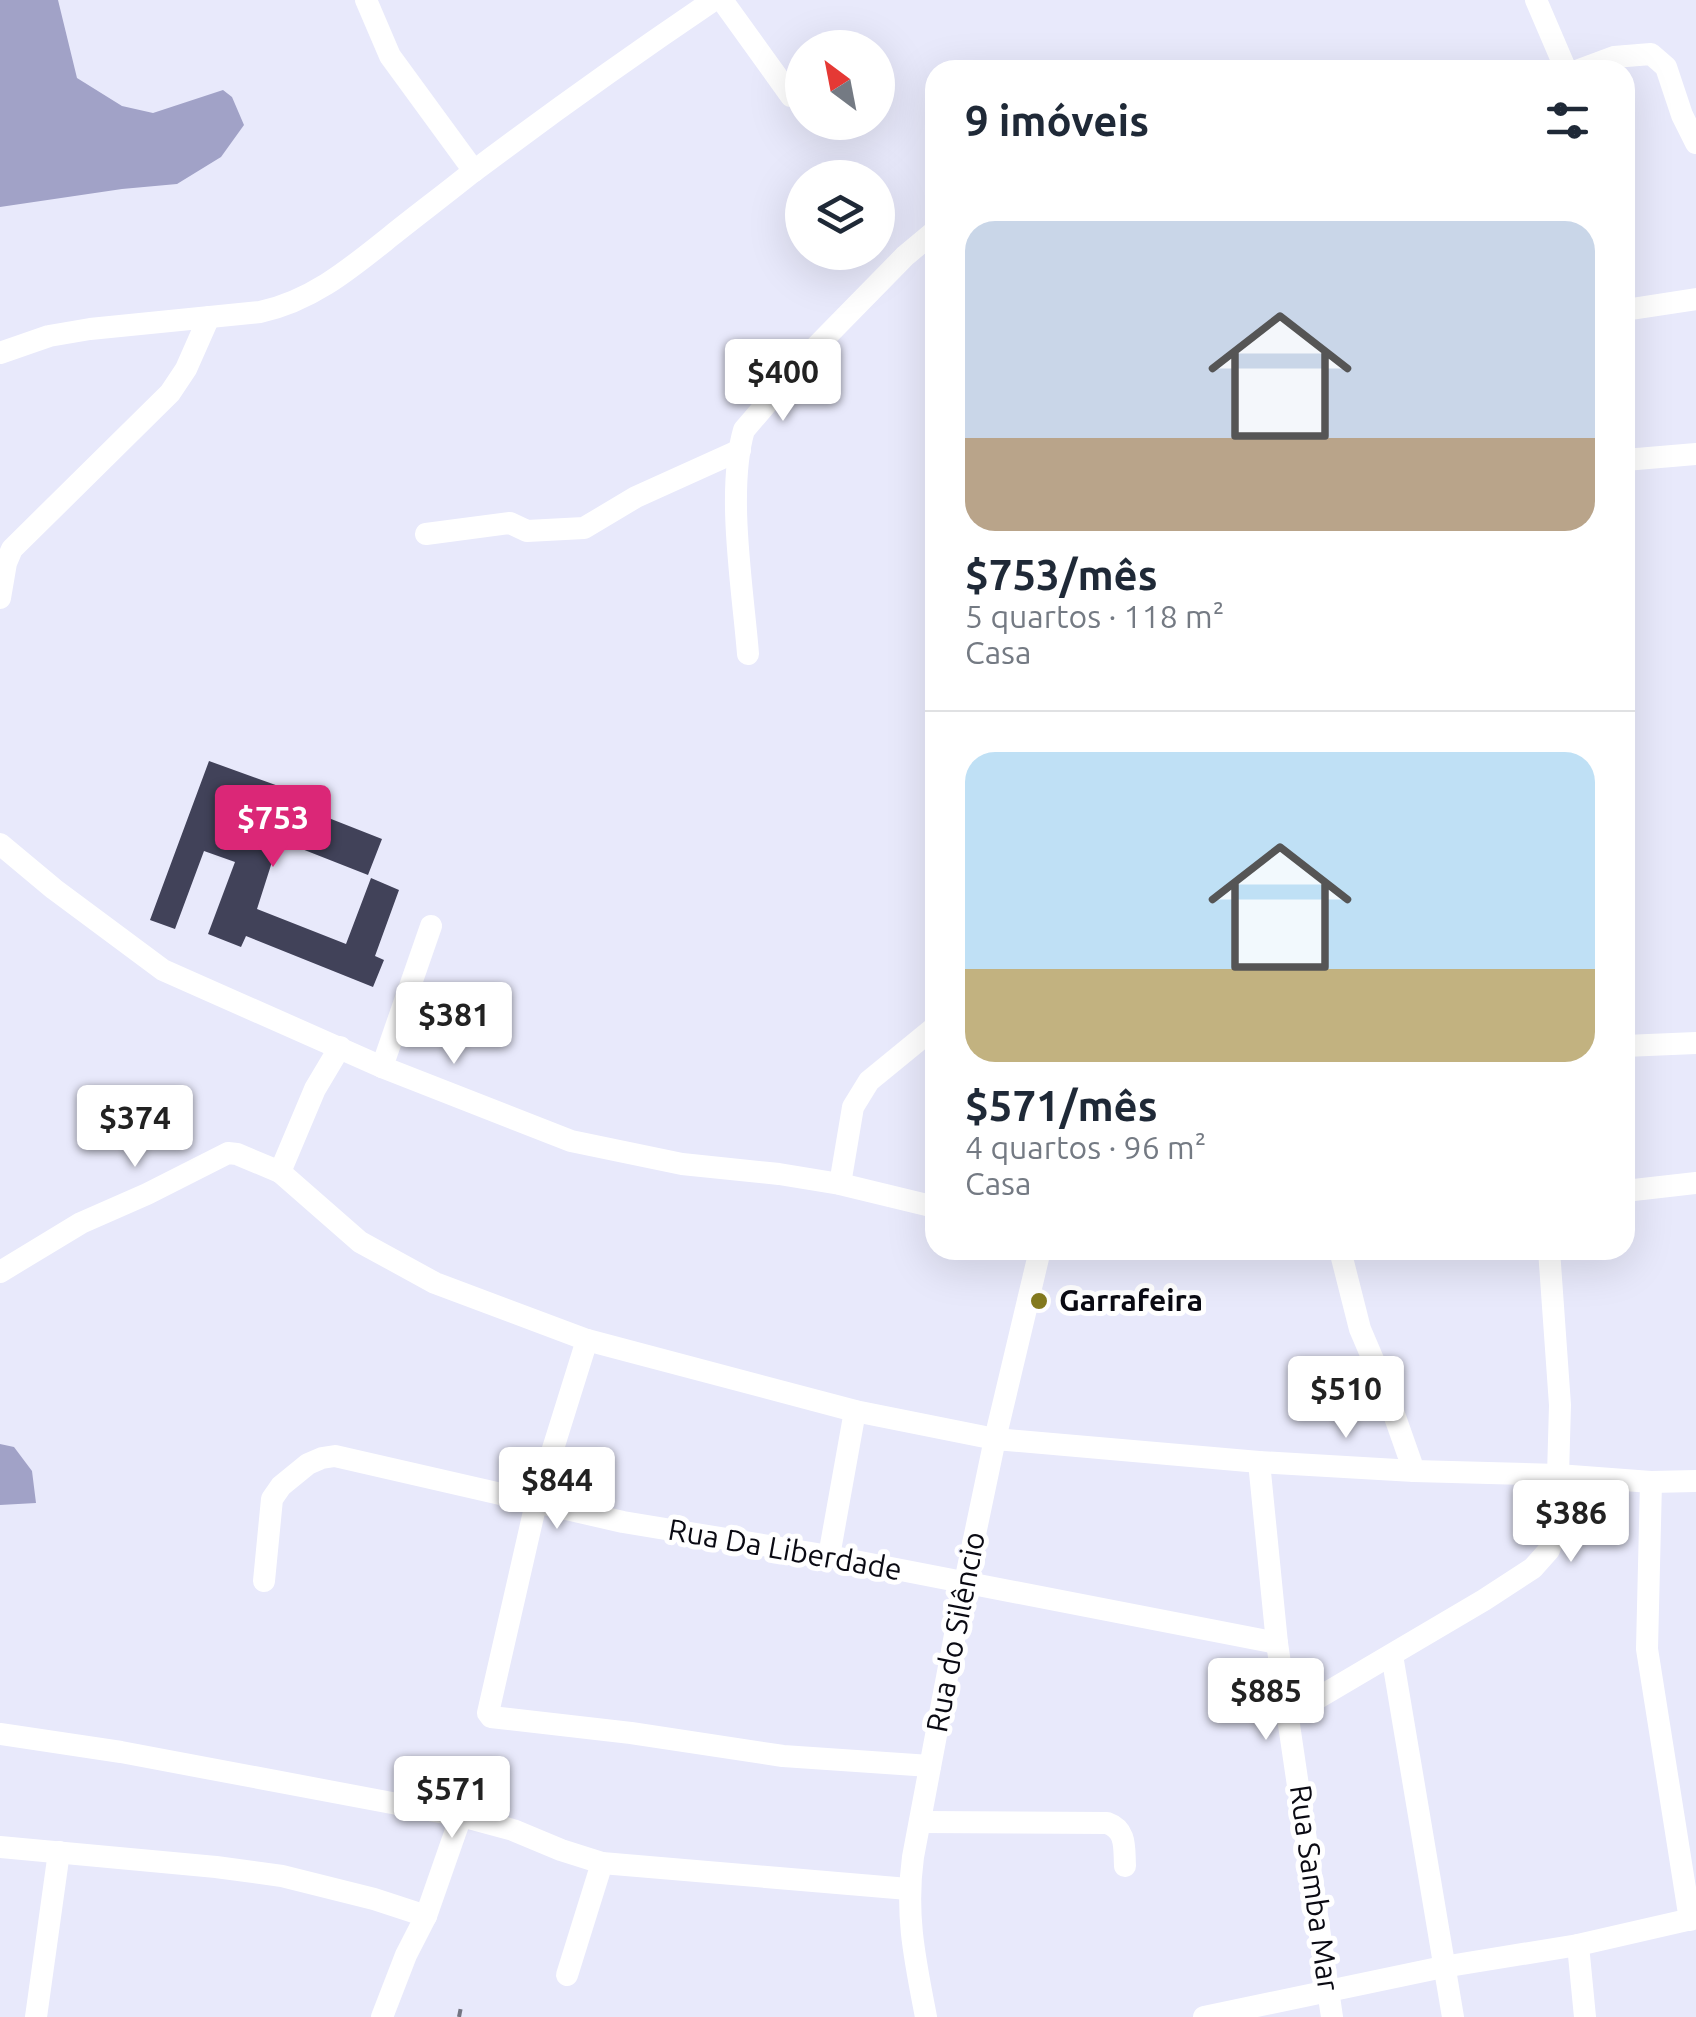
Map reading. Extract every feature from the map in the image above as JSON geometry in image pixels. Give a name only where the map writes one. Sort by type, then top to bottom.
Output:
[{"type":"street","points":[[366,0],[390,56],[474,172]]},
{"type":"street","points":[[0,352],[48,336],[260,312],[300,300],[357,263],[625,60],[714,0]]},
{"type":"street","points":[[722,0],[785,88]]},
{"type":"street","points":[[1536,0],[1562,60]]},
{"type":"street","points":[[1606,60],[1652,54],[1666,67],[1696,144]]},
{"type":"street","points":[[748,654],[736,498],[744,430],[809,354],[925,240]]},
{"type":"street","points":[[1635,308],[1696,299]]},
{"type":"street","points":[[0,598],[12,549],[10,535],[72,492],[170,393],[186,369],[209,317]]},
{"type":"street","points":[[426,534],[510,523],[527,531],[584,528],[636,497],[740,450]]},
{"type":"street","points":[[1635,459],[1696,454]]},
{"type":"street","points":[[0,844],[162,970],[382,1068],[571,1141],[682,1164],[840,1184],[925,1205]]},
{"type":"street","points":[[382,1068],[431,926]]},
{"type":"street","points":[[840,1184],[852,1107],[869,1081],[925,1035]]},
{"type":"street","points":[[1635,1046],[1696,1044]]},
{"type":"street","points":[[280,1172],[299,1122],[340,1047]]},
{"type":"street","points":[[0,1272],[81,1223],[228,1153],[237,1154],[280,1172],[360,1242],[435,1283],[587,1340],[854,1411],[995,1438],[1259,1462],[1696,1481]]},
{"type":"street","points":[[1635,1190],[1696,1183]]},
{"type":"street","name":"Rua do Silêncio","points":[[926,2017],[915,1962],[908,1890],[965,1582],[1038,1260]]},
{"type":"street","points":[[1343,1260],[1360,1328],[1414,1471]]},
{"type":"street","points":[[1289,1714],[1532,1568],[1550,1550],[1561,1518],[1560,1405],[1550,1260]]},
{"type":"street","points":[[587,1340],[536,1503],[488,1712],[490,1717],[783,1756],[930,1766]]},
{"type":"street","points":[[829,1556],[854,1411]]},
{"type":"street","name":"Rua Da Liberdade","points":[[264,1581],[272,1499],[280,1486],[308,1464],[334,1456],[623,1522],[829,1556],[1278,1643]]},
{"type":"street","name":"Rua Samba Mar","points":[[1259,1462],[1278,1643],[1332,2017]]},
{"type":"street","points":[[1204,2017],[1693,1919],[1647,1649],[1651,1482]]},
{"type":"street","points":[[1392,1655],[1453,2017]]},
{"type":"street","points":[[0,1734],[121,1752],[461,1816],[514,1830],[602,1864],[908,1890]]},
{"type":"street","points":[[382,2017],[426,1916],[461,1816]]},
{"type":"street","points":[[921,1822],[1107,1823],[1122,1834],[1125,1866]]},
{"type":"street","points":[[0,1847],[282,1876],[374,1898],[426,1916]]},
{"type":"street","points":[[36,2017],[59,1852]]},
{"type":"street","points":[[566,1975],[602,1864]]},
{"type":"street","points":[[1578,1945],[1585,2017]]},
{"type":"path","points":[[459,2017],[461,2007]]},
{"type":"water","points":[[0,0],[58,0],[77,78],[122,106],[153,113],[223,90],[232,97],[244,125],[221,157],[177,184],[0,207]]},
{"type":"water","points":[[0,1444],[14,1447],[32,1471],[36,1503],[0,1505]]},
{"type":"building","points":[[209,761],[298,793],[293,804],[382,839],[368,875],[279,840],[257,909],[346,944],[371,878],[399,890],[375,956],[384,960],[373,987],[246,936],[241,947],[208,934],[235,862],[204,851],[175,929],[150,920]]},
{"type":"place","name":"Garrafeira","points":[[1039,1301]]}]
